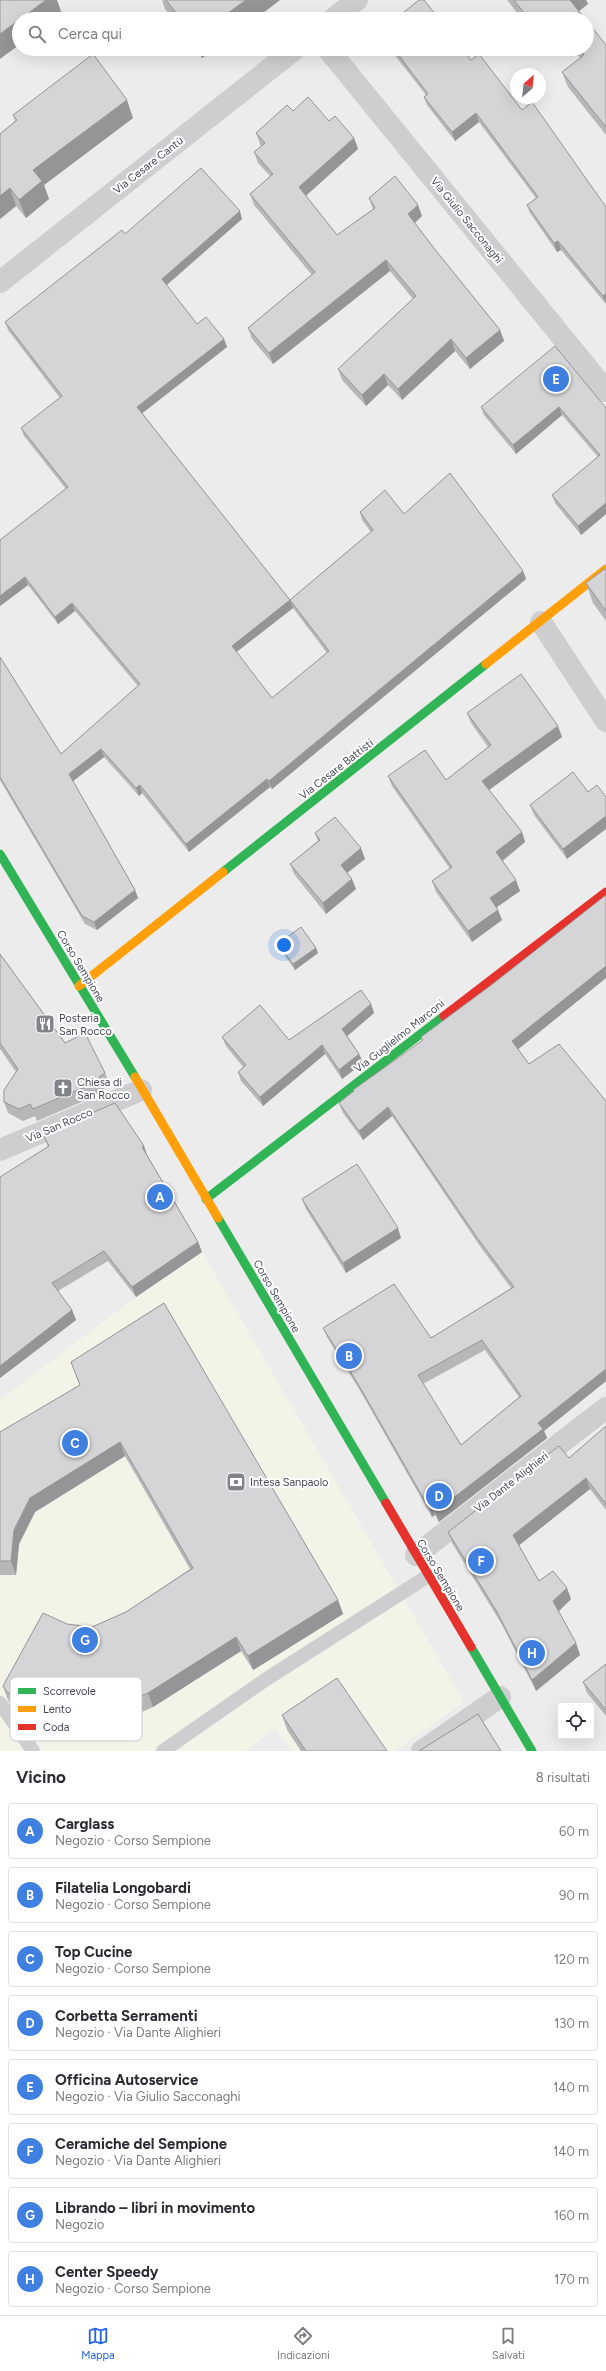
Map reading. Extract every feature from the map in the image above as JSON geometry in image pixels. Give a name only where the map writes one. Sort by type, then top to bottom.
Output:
[{"type":"street","points":[[341,12],[356,0]]},
{"type":"street","name":"Via Cesare Cantù","points":[[0,282],[286,56]]},
{"type":"street","name":"Via Giulio Sacconaghi","points":[[334,56],[606,391]]},
{"type":"street","name":"Via Cesare Battisti","points":[[79,986],[541,622],[606,569]]},
{"type":"street","points":[[541,622],[606,721]]},
{"type":"street","name":"Corso Sempione","points":[[0,854],[206,1198],[532,1751]]},
{"type":"street","name":"Via Guglielmo Marconi","points":[[206,1198],[606,892]]},
{"type":"street","name":"Via San Rocco","points":[[0,1150],[141,1090]]},
{"type":"street","name":"Via Dante Alighieri","points":[[416,1555],[606,1408]]},
{"type":"street","points":[[422,1751],[500,1697]]},
{"type":"lane","points":[[163,1751],[265,1680],[428,1576]]},
{"type":"lane","points":[[0,1703],[10,1718]]},
{"type":"lane","points":[[25,1741],[32,1751]]},
{"type":"shaded area","points":[[202,1252],[464,1702],[395,1751],[291,1751],[275,1728],[246,1751],[0,1751],[0,1400],[136,1297]]},
{"type":"building","points":[[0,0],[46,0],[30,12],[12,12],[12,25],[0,34]]},
{"type":"building","points":[[166,0],[246,0],[230,12],[175,12]]},
{"type":"building","points":[[419,0],[424,0],[433,12],[404,12]]},
{"type":"building","points":[[514,0],[570,0],[579,12],[523,12]]},
{"type":"building","points":[[594,30],[606,45],[606,127],[562,72],[583,56],[594,56]]},
{"type":"building","points":[[90,56],[94,56],[127,100],[33,170],[42,181],[19,200],[10,188],[0,196],[0,134],[17,120],[13,115]]},
{"type":"building","points":[[399,56],[468,56],[471,60],[476,56],[481,56],[510,94],[510,104],[517,104],[522,110],[530,104],[533,104],[606,207],[606,294],[603,296],[558,241],[554,243],[527,205],[538,197],[476,113],[452,132],[424,97],[428,94]]},
{"type":"building","points":[[308,97],[329,121],[335,116],[354,138],[299,187],[337,235],[375,208],[369,198],[395,176],[418,205],[408,214],[500,330],[466,358],[451,339],[398,389],[384,374],[362,395],[338,369],[416,296],[386,260],[269,353],[248,328],[315,272],[250,194],[273,174],[254,152],[265,143],[256,133],[287,105],[293,111]]},
{"type":"building","points":[[201,168],[240,211],[162,279],[197,324],[206,317],[224,339],[137,407],[290,600],[373,530],[360,512],[385,490],[404,514],[450,473],[523,571],[269,781],[267,779],[186,844],[140,785],[136,788],[101,749],[69,774],[135,890],[94,922],[82,916],[0,777],[0,657],[61,754],[140,684],[72,603],[55,617],[25,577],[0,596],[0,540],[68,487],[21,428],[62,396],[5,322],[122,230],[125,234]],"holes":[[[290,600],[329,651],[272,698],[232,646]]]},
{"type":"building","points":[[555,346],[606,408],[606,503],[578,526],[552,495],[600,455],[559,407],[513,445],[481,407]]},
{"type":"building","points":[[606,568],[606,611],[586,583]]},
{"type":"building","points":[[521,674],[558,726],[482,781],[522,832],[496,852],[516,880],[490,898],[498,910],[468,931],[432,881],[452,867],[388,776],[425,750],[446,780],[491,745],[467,713]]},
{"type":"building","points":[[573,772],[588,792],[597,785],[606,797],[606,816],[563,849],[530,805]]},
{"type":"building","points":[[335,817],[361,848],[341,865],[352,879],[323,903],[290,864],[320,840],[315,833]]},
{"type":"building","points":[[606,895],[606,966],[512,1041],[529,1064],[559,1044],[606,1101],[606,1369],[538,1423],[543,1429],[435,1512],[432,1506],[429,1508],[358,1384],[323,1328],[394,1284],[431,1338],[514,1287],[478,1239],[388,1107],[359,1131],[339,1103],[354,1091],[353,1090],[423,1040],[421,1037],[490,986]],"holes":[[[482,1340],[521,1396],[461,1445],[418,1375]]]},
{"type":"building","points":[[301,927],[316,948],[293,964],[278,944]]},
{"type":"building","points":[[0,954],[65,1043],[85,1033],[105,1073],[99,1077],[101,1080],[33,1109],[30,1104],[19,1109],[4,1102],[4,1090],[18,1069],[0,1043]]},
{"type":"building","points":[[361,990],[371,1004],[342,1029],[359,1054],[339,1070],[322,1045],[260,1097],[238,1072],[246,1065],[222,1037],[260,1005],[289,1040]]},
{"type":"building","points":[[115,1103],[144,1146],[142,1147],[198,1242],[132,1287],[104,1251],[52,1283],[72,1310],[0,1366],[0,1177],[49,1146],[43,1134]]},
{"type":"building","points":[[357,1164],[398,1228],[343,1263],[302,1199]]},
{"type":"building","points":[[164,1303],[338,1600],[248,1656],[236,1637],[142,1696],[142,1677],[10,1677],[10,1693],[7,1692],[3,1686],[43,1613],[67,1624],[92,1627],[126,1612],[193,1568],[120,1442],[30,1498],[14,1530],[11,1561],[0,1561],[0,1432],[80,1385],[71,1362]]},
{"type":"building","points":[[606,1426],[606,1504],[586,1478],[513,1535],[539,1581],[553,1571],[567,1588],[553,1601],[576,1643],[532,1680],[497,1612],[448,1532],[559,1446],[569,1458]]},
{"type":"building","points":[[606,1664],[606,1710],[583,1682]]},
{"type":"building","points":[[337,1678],[387,1751],[306,1751],[282,1715]]},
{"type":"building","points":[[478,1714],[501,1751],[419,1751]]},
{"type":"traffic: fast","points":[[223,872],[486,664]]},
{"type":"traffic: fast","points":[[0,854],[135,1077]]},
{"type":"traffic: fast","points":[[206,1199],[444,1016]]},
{"type":"traffic: fast","points":[[218,1218],[386,1503]]},
{"type":"traffic: fast","points":[[471,1647],[532,1751]]},
{"type":"traffic: slow","points":[[486,664],[606,569]]},
{"type":"traffic: slow","points":[[79,986],[223,872]]},
{"type":"traffic: slow","points":[[135,1077],[218,1218]]},
{"type":"traffic: jam","points":[[444,1016],[606,892]]},
{"type":"traffic: jam","points":[[386,1503],[471,1647]]},
{"type":"place","name":"Officina Autoservice","points":[[556,379]]},
{"type":"place","name":"Posteria San Rocco","points":[[45,1024]]},
{"type":"place","name":"Chiesa di San Rocco","points":[[63,1088]]},
{"type":"place","name":"Carglass","points":[[160,1197]]},
{"type":"place","name":"Filatelia Longobardi","points":[[349,1356]]},
{"type":"place","name":"Top Cucine","points":[[75,1443]]},
{"type":"place","name":"Intesa Sanpaolo","points":[[236,1482]]},
{"type":"place","name":"Corbetta Serramenti","points":[[439,1496]]},
{"type":"place","name":"Ceramiche del Sempione","points":[[481,1561]]},
{"type":"place","name":"Librando – libri in movimento","points":[[85,1640]]},
{"type":"place","name":"Center Speedy","points":[[532,1653]]}]
